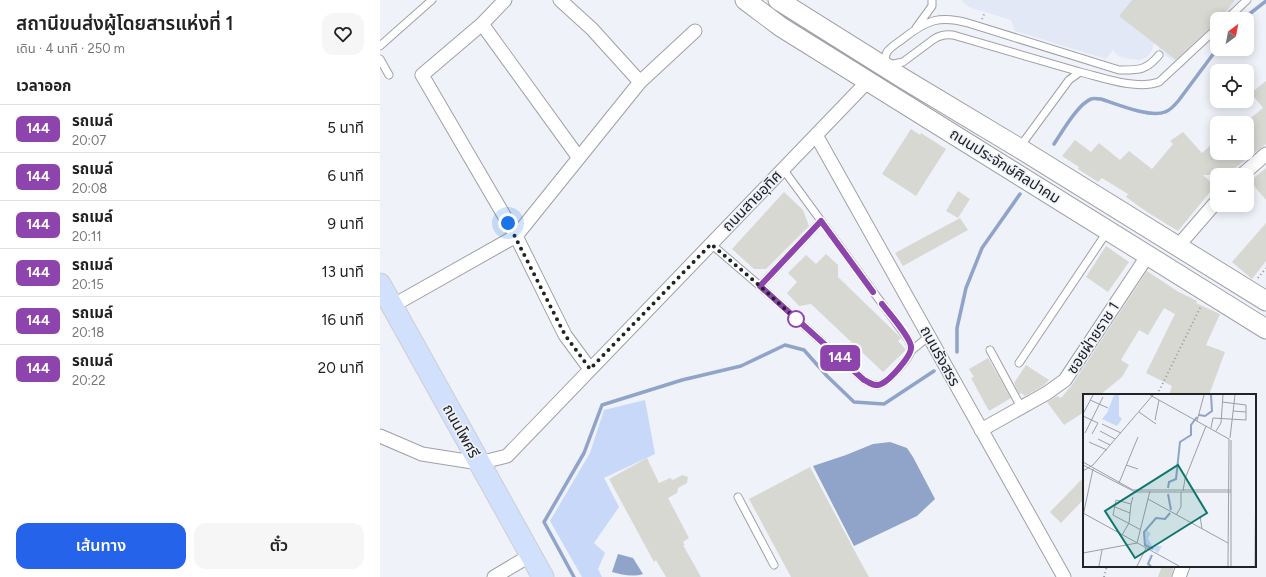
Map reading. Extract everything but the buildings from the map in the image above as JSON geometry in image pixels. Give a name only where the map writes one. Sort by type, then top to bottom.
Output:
[{"type":"main road","name":"ถนนโพศรี","points":[[380,284],[543,577]]},
{"type":"street","points":[[505,0],[482,24],[422,74],[516,236],[565,335],[590,369]]},
{"type":"street","points":[[560,0],[592,29],[640,82]]},
{"type":"street","name":"ถนนประจักษ์ศิลปาคม","points":[[745,0],[781,27],[1266,328]]},
{"type":"street","name":"ถนนประจักษ์ศิลปาคม","points":[[778,0],[1266,301]]},
{"type":"street","points":[[482,24],[579,158]]},
{"type":"street","points":[[392,306],[516,236],[640,82],[695,31]]},
{"type":"street","points":[[868,81],[883,66]]},
{"type":"street","name":"ถนนสายอุทิศ","points":[[479,463],[508,456],[868,81]]},
{"type":"street","name":"ถนนรังสรร","points":[[816,135],[1064,577]]},
{"type":"street","points":[[1006,166],[1019,148]]},
{"type":"street","points":[[1250,168],[1266,154]]},
{"type":"street","points":[[1166,266],[1178,246],[1210,209]]},
{"type":"street","name":"ซอยฝ่ายราช 1","points":[[981,430],[1065,380],[1148,255]]},
{"type":"street","points":[[380,436],[422,454],[479,463]]},
{"type":"street","points":[[494,577],[531,555]]},
{"type":"street","points":[[1179,577],[1183,567]]},
{"type":"lane","points":[[380,46],[432,0]]},
{"type":"lane","points":[[932,0],[932,6],[916,28],[888,51],[883,66],[903,62],[938,36],[946,34],[1080,72],[1129,84],[1151,84],[1159,82],[1210,35]]},
{"type":"lane","points":[[1234,12],[1247,0]]},
{"type":"lane","points":[[916,28],[934,21],[945,19],[957,20],[1119,70],[1138,70],[1147,67],[1159,55]]},
{"type":"lane","points":[[380,60],[389,75]]},
{"type":"lane","points":[[1019,148],[1069,80],[1080,72]]},
{"type":"lane","points":[[711,244],[864,380],[873,385],[886,382],[909,356],[912,346],[783,169]]},
{"type":"lane","points":[[760,286],[821,221]]},
{"type":"lane","points":[[1019,363],[1108,230]]},
{"type":"lane","points":[[911,351],[929,336]]},
{"type":"lane","points":[[990,350],[1021,407]]},
{"type":"lane","points":[[738,497],[774,565]]},
{"type":"path","points":[[1158,394],[1208,292]]},
{"type":"path","points":[[1104,577],[1108,567]]},
{"type":"shaded area","points":[[961,0],[1240,0],[1230,12],[1210,12],[1210,35],[1183,68],[1159,51],[1159,46],[1154,43],[1151,52],[1147,57],[1140,60],[1124,58],[1117,55],[1113,50],[1106,59],[1015,31],[1011,20],[969,7]]},
{"type":"shaded area","points":[[645,400],[655,454],[604,478],[619,507],[594,543],[605,553],[598,569],[602,577],[582,577],[550,521],[590,453],[604,410]]},
{"type":"shaded area","points":[[890,442],[907,448],[935,499],[917,516],[854,546],[813,466],[873,444]]},
{"type":"shaded area","points":[[618,554],[633,558],[643,574],[628,575],[612,572]]},
{"type":"waterway","points":[[1252,12],[1266,1]]},
{"type":"waterway","points":[[1054,144],[1076,112],[1081,106],[1091,99],[1101,99],[1142,112],[1159,113],[1169,110],[1179,100],[1212,56]]},
{"type":"waterway","points":[[957,352],[957,328],[966,288],[982,248],[1020,194]]},
{"type":"waterway","points":[[574,577],[544,522],[584,453],[602,405],[682,380],[741,366],[785,345],[804,350],[827,376],[854,402],[884,404],[934,371]]},
{"type":"bus line","name":"144","points":[[873,292],[821,221],[760,286],[864,380],[873,385],[886,382],[909,356],[912,346],[882,304]]},
{"type":"route","points":[[508,223],[516,236],[565,335],[590,369],[711,244],[796,319]]}]
